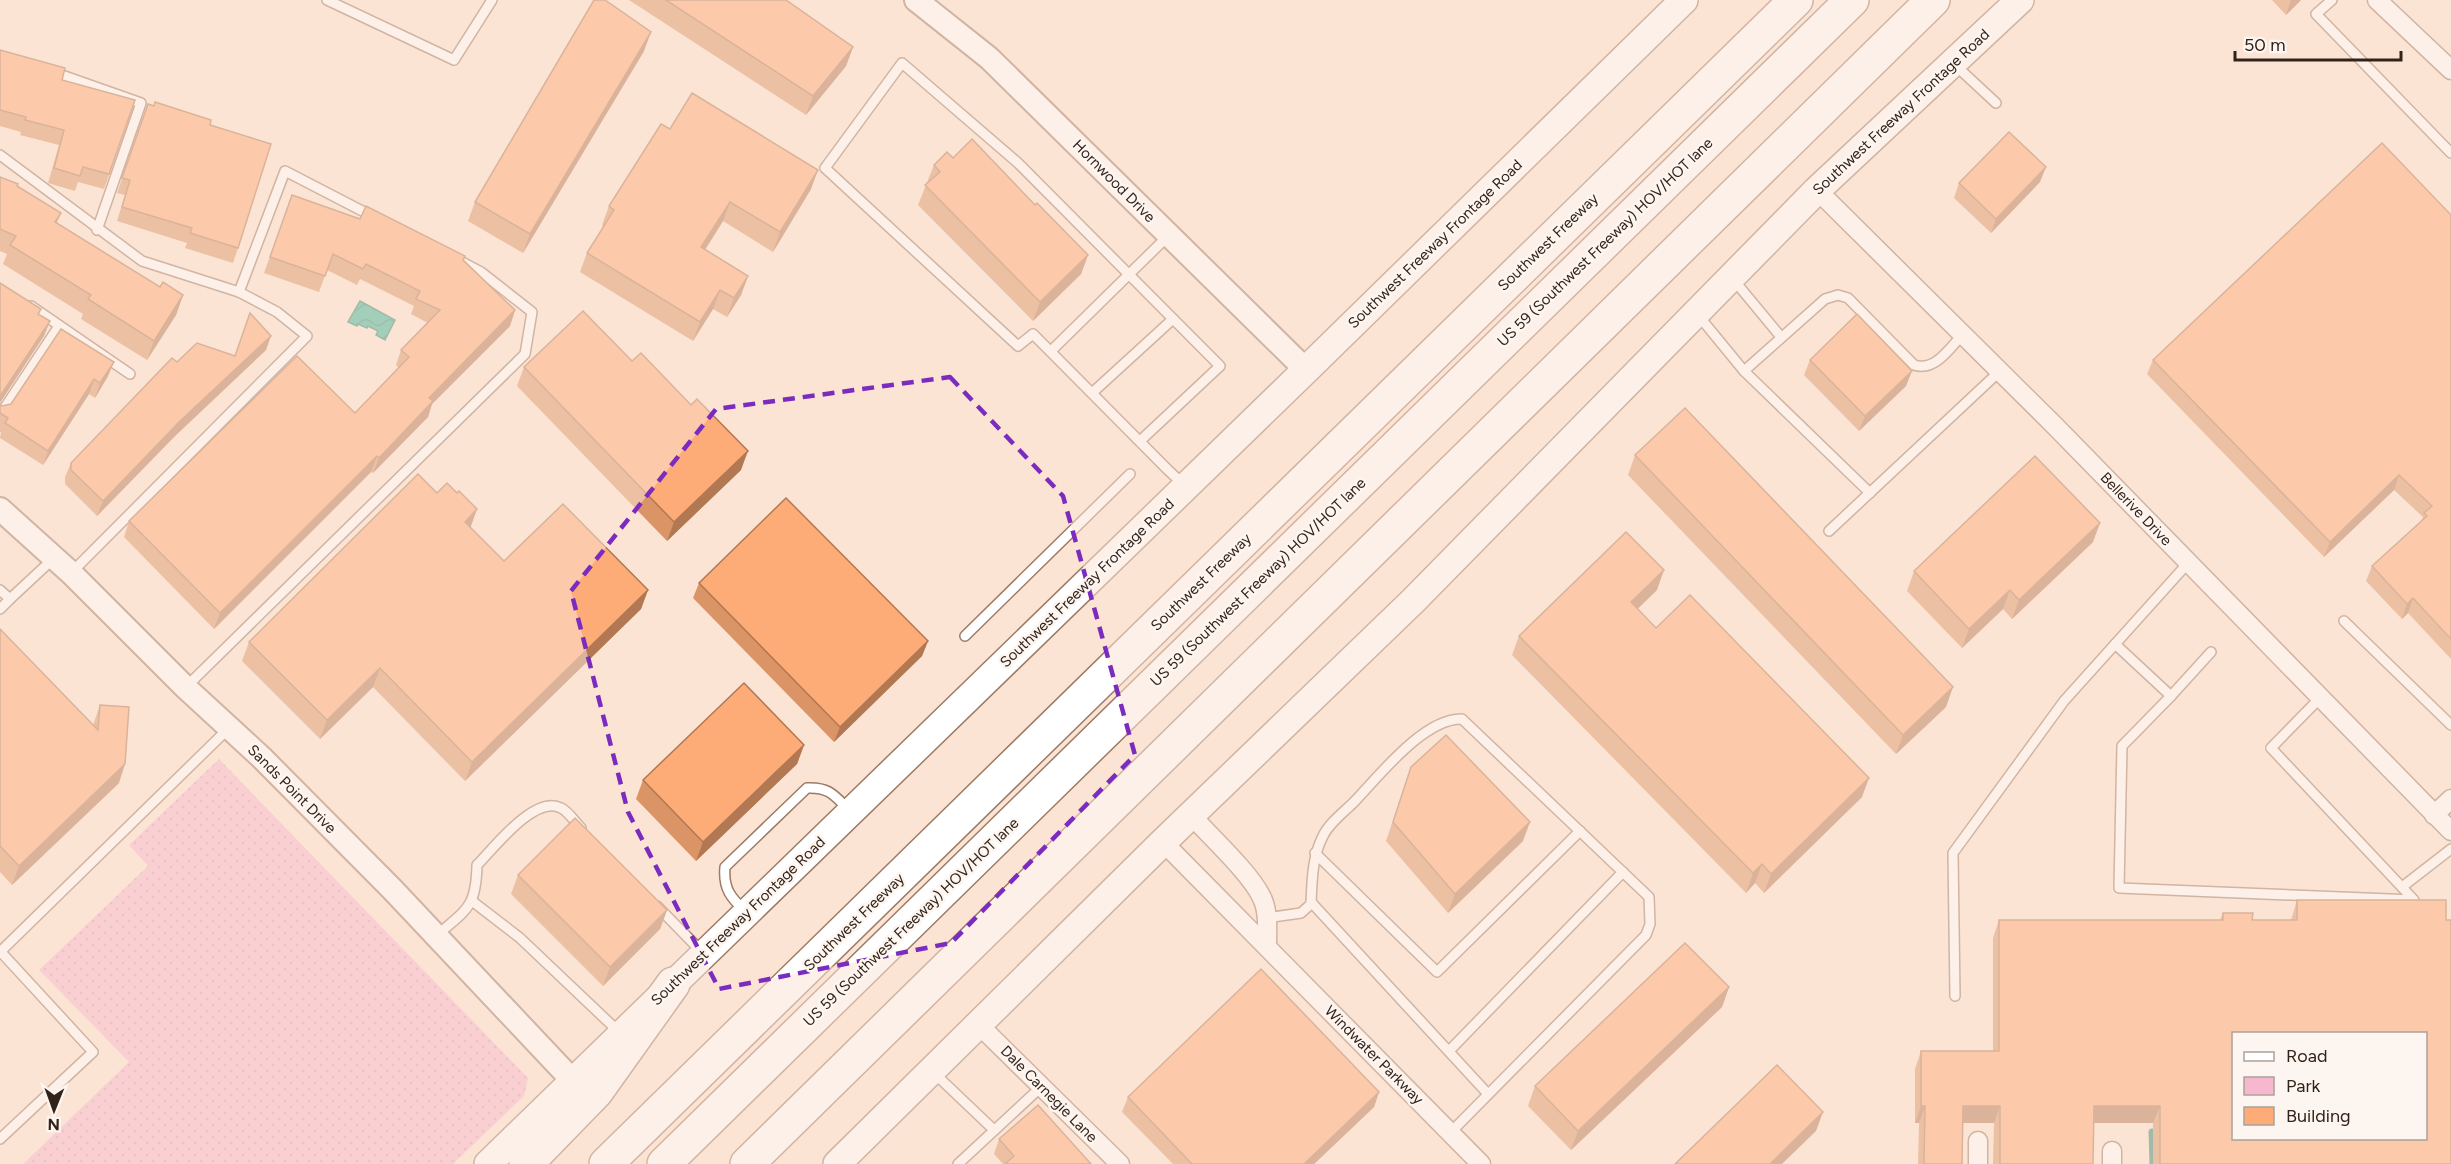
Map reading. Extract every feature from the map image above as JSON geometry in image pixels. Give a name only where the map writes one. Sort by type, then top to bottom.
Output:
[{"type":"highway","name":"Southwest Freeway","points":[[606,1164],[1796,0]]},
{"type":"highway","name":"US 59 (Southwest Freeway) HOV/HOT lane","points":[[664,1164],[1852,0]]},
{"type":"highway","points":[[747,1164],[1933,0]]},
{"type":"highway","points":[[525,1164],[596,1092],[674,984]]},
{"type":"main road","name":"Southwest Freeway Frontage Road","points":[[488,1164],[1684,0]]},
{"type":"main road","name":"Southwest Freeway Frontage Road","points":[[837,1164],[1163,842],[1413,601],[1817,190],[2020,0]]},
{"type":"street","name":"Hornwood Drive","points":[[916,0],[989,58],[1306,370]]},
{"type":"street","points":[[2377,0],[2451,70]]},
{"type":"street","name":"Bellerive Drive","points":[[1817,190],[2000,371],[2451,831]]},
{"type":"street","name":"Sands Point Drive","points":[[0,509],[71,573],[186,688],[230,727],[436,936],[573,1081]]},
{"type":"street","points":[[2434,815],[2451,799]]},
{"type":"street","points":[[1191,815],[1262,897],[1266,918],[1267,946]]},
{"type":"street","name":"Windwater Parkway","points":[[1163,842],[1481,1164]]},
{"type":"street","name":"Dale Carnegie Lane","points":[[978,1024],[1120,1164]]},
{"type":"street","points":[[1978,1141],[1978,1164]]},
{"type":"lane","points":[[327,0],[454,60],[492,0]]},
{"type":"lane","points":[[2332,0],[2316,14],[2451,153]]},
{"type":"lane","points":[[1140,441],[1220,366],[1018,163],[902,63],[825,168],[1018,346],[1033,334],[1050,351],[1092,393],[1140,441],[1186,487]]},
{"type":"lane","points":[[1953,63],[1996,103]]},
{"type":"lane","points":[[44,69],[141,103],[97,230]]},
{"type":"lane","points":[[0,156],[97,230],[142,261],[239,292],[277,312],[307,336],[71,573]]},
{"type":"lane","points":[[239,292],[285,171],[378,219]]},
{"type":"lane","points":[[1050,351],[1169,235]]},
{"type":"lane","points":[[186,688],[525,354],[532,312],[481,272],[450,256]]},
{"type":"lane","points":[[1732,277],[1781,338]]},
{"type":"lane","points":[[1744,371],[1825,299],[1838,295],[1848,297],[1914,365],[1922,368],[1932,365],[1963,334]]},
{"type":"lane","points":[[25,302],[130,374]]},
{"type":"lane","points":[[1696,313],[1744,371],[1870,493]]},
{"type":"lane","points":[[1092,393],[1173,319]]},
{"type":"lane","points":[[0,415],[59,326]]},
{"type":"lane","points":[[1829,531],[2000,371]]},
{"type":"lane","points":[[965,636],[1130,474]]},
{"type":"lane","points":[[0,609],[54,558]]},
{"type":"lane","points":[[1955,996],[1953,853],[2064,701],[2188,563]]},
{"type":"lane","points":[[0,590],[10,599]]},
{"type":"lane","points":[[2344,621],[2451,725]]},
{"type":"lane","points":[[2115,644],[2171,696]]},
{"type":"lane","points":[[2211,652],[2122,746],[2119,888],[2414,900],[2271,747],[2320,698]]},
{"type":"lane","points":[[1266,918],[1301,913],[1311,902],[1315,853],[1324,832],[1410,745],[1437,726],[1452,719],[1462,719],[1649,897],[1650,924],[1646,935],[1450,1133]]},
{"type":"lane","points":[[0,1139],[93,1052],[0,951],[230,727]]},
{"type":"lane","points":[[747,913],[728,894],[724,880],[725,867],[807,788],[829,790],[851,811]]},
{"type":"lane","points":[[436,936],[472,902],[476,890],[477,865],[528,814],[544,806],[561,807],[585,832]]},
{"type":"lane","points":[[1315,853],[1437,972],[1580,831]]},
{"type":"lane","points":[[2402,887],[2451,849]]},
{"type":"lane","points":[[1449,1051],[1623,872]]},
{"type":"lane","points":[[648,896],[704,954]]},
{"type":"lane","points":[[472,902],[520,938],[621,1034]]},
{"type":"lane","points":[[1311,902],[1488,1094]]},
{"type":"lane","points":[[931,1070],[994,1130]]},
{"type":"lane","points":[[958,1164],[1041,1087]]},
{"type":"highlighted area","points":[[950,377],[1063,496],[1135,755],[951,943],[719,989],[628,812],[571,591],[716,409]]},
{"type":"green space","points":[[219,759],[528,1078],[524,1096],[453,1164],[23,1164],[129,1062],[39,970],[148,866],[129,845]]},
{"type":"water","points":[[360,301],[395,320],[385,340],[376,335],[378,331],[368,326],[367,328],[358,324],[357,326],[348,322]]},
{"type":"building","points":[[594,0],[605,0],[651,32],[530,234],[475,202]]},
{"type":"building","points":[[666,0],[786,0],[853,47],[813,96]]},
{"type":"building","points":[[0,50],[65,68],[62,80],[135,100],[109,174],[83,167],[80,176],[54,168],[64,130],[25,120],[26,117],[0,110]]},
{"type":"building","points":[[692,93],[818,170],[780,232],[730,202],[701,247],[748,276],[734,298],[720,290],[700,322],[587,253],[614,210],[609,206],[661,124],[670,129]]},
{"type":"building","points":[[155,102],[211,120],[210,125],[271,144],[238,248],[190,233],[192,228],[122,207],[130,180],[122,178],[148,104],[154,106]]},
{"type":"building","points":[[2009,132],[2046,167],[1996,219],[1959,183]]},
{"type":"building","points":[[972,139],[1035,205],[1037,203],[1088,255],[1040,302],[925,185],[940,172],[934,165],[947,152],[953,158]]},
{"type":"building","points":[[2382,143],[2451,215],[2451,639],[2413,598],[2407,604],[2372,566],[2427,516],[2424,513],[2432,506],[2399,475],[2330,542],[2153,360]]},
{"type":"building","points":[[0,177],[18,184],[17,186],[61,213],[55,222],[160,287],[163,282],[183,295],[154,341],[88,299],[91,295],[10,245],[16,236],[0,229]]},
{"type":"building","points":[[292,195],[360,219],[366,206],[465,256],[463,260],[515,310],[429,398],[433,401],[379,458],[377,456],[220,613],[129,521],[297,356],[355,413],[409,357],[401,350],[440,310],[416,299],[420,291],[366,264],[363,269],[333,254],[325,276],[270,257]]},
{"type":"building","points":[[0,283],[41,309],[38,314],[50,321],[0,396]]},
{"type":"building","points":[[583,311],[632,361],[641,353],[691,405],[697,399],[748,451],[674,522],[524,367]]},
{"type":"building","points":[[250,313],[271,336],[180,421],[103,501],[71,470],[71,463],[172,358],[177,362],[197,343],[235,356]]},
{"type":"building","points":[[1857,314],[1912,371],[1865,416],[1810,360]]},
{"type":"building","points":[[61,329],[114,362],[100,383],[94,379],[48,451],[5,423],[8,418],[0,413],[0,404],[2,406],[11,404]]},
{"type":"building","points":[[1685,408],[1953,687],[1903,735],[1635,455]]},
{"type":"building","points":[[2035,456],[2100,523],[2019,600],[2010,590],[1969,629],[1914,571]]},
{"type":"building","points":[[418,474],[437,493],[447,483],[457,493],[459,491],[477,509],[465,522],[504,561],[563,504],[648,590],[472,762],[380,668],[327,720],[249,642]]},
{"type":"building","points":[[786,498],[928,641],[840,727],[699,583]]},
{"type":"building","points":[[1626,532],[1664,570],[1631,602],[1656,628],[1690,595],[1869,778],[1771,874],[1762,864],[1753,873],[1519,636]]},
{"type":"building","points":[[0,629],[98,730],[100,705],[129,707],[125,764],[19,866],[0,846]]},
{"type":"building","points":[[744,683],[804,745],[703,842],[643,780]]},
{"type":"building","points":[[1446,735],[1530,822],[1455,894],[1393,822],[1411,767]]},
{"type":"building","points":[[575,818],[667,910],[610,967],[518,875]]},
{"type":"building","points":[[2297,900],[2446,900],[2446,920],[2451,920],[2451,1164],[2160,1164],[2160,1106],[2094,1106],[2093,1164],[2000,1164],[2000,1106],[1963,1106],[1962,1164],[1924,1164],[1925,1106],[1921,1106],[1921,1051],[1999,1051],[1999,920],[2223,920],[2223,913],[2253,913],[2252,920],[2297,920]]},
{"type":"building","points":[[1685,943],[1729,987],[1578,1131],[1535,1086]]},
{"type":"building","points":[[1261,969],[1379,1092],[1304,1164],[1192,1164],[1128,1097]]},
{"type":"building","points":[[1777,1065],[1823,1112],[1770,1164],[1675,1164]]},
{"type":"building","points":[[1038,1105],[1091,1164],[1005,1164],[1014,1156],[999,1139]]},
{"type":"waterway","points":[[2152,1132],[2153,1164]]}]
